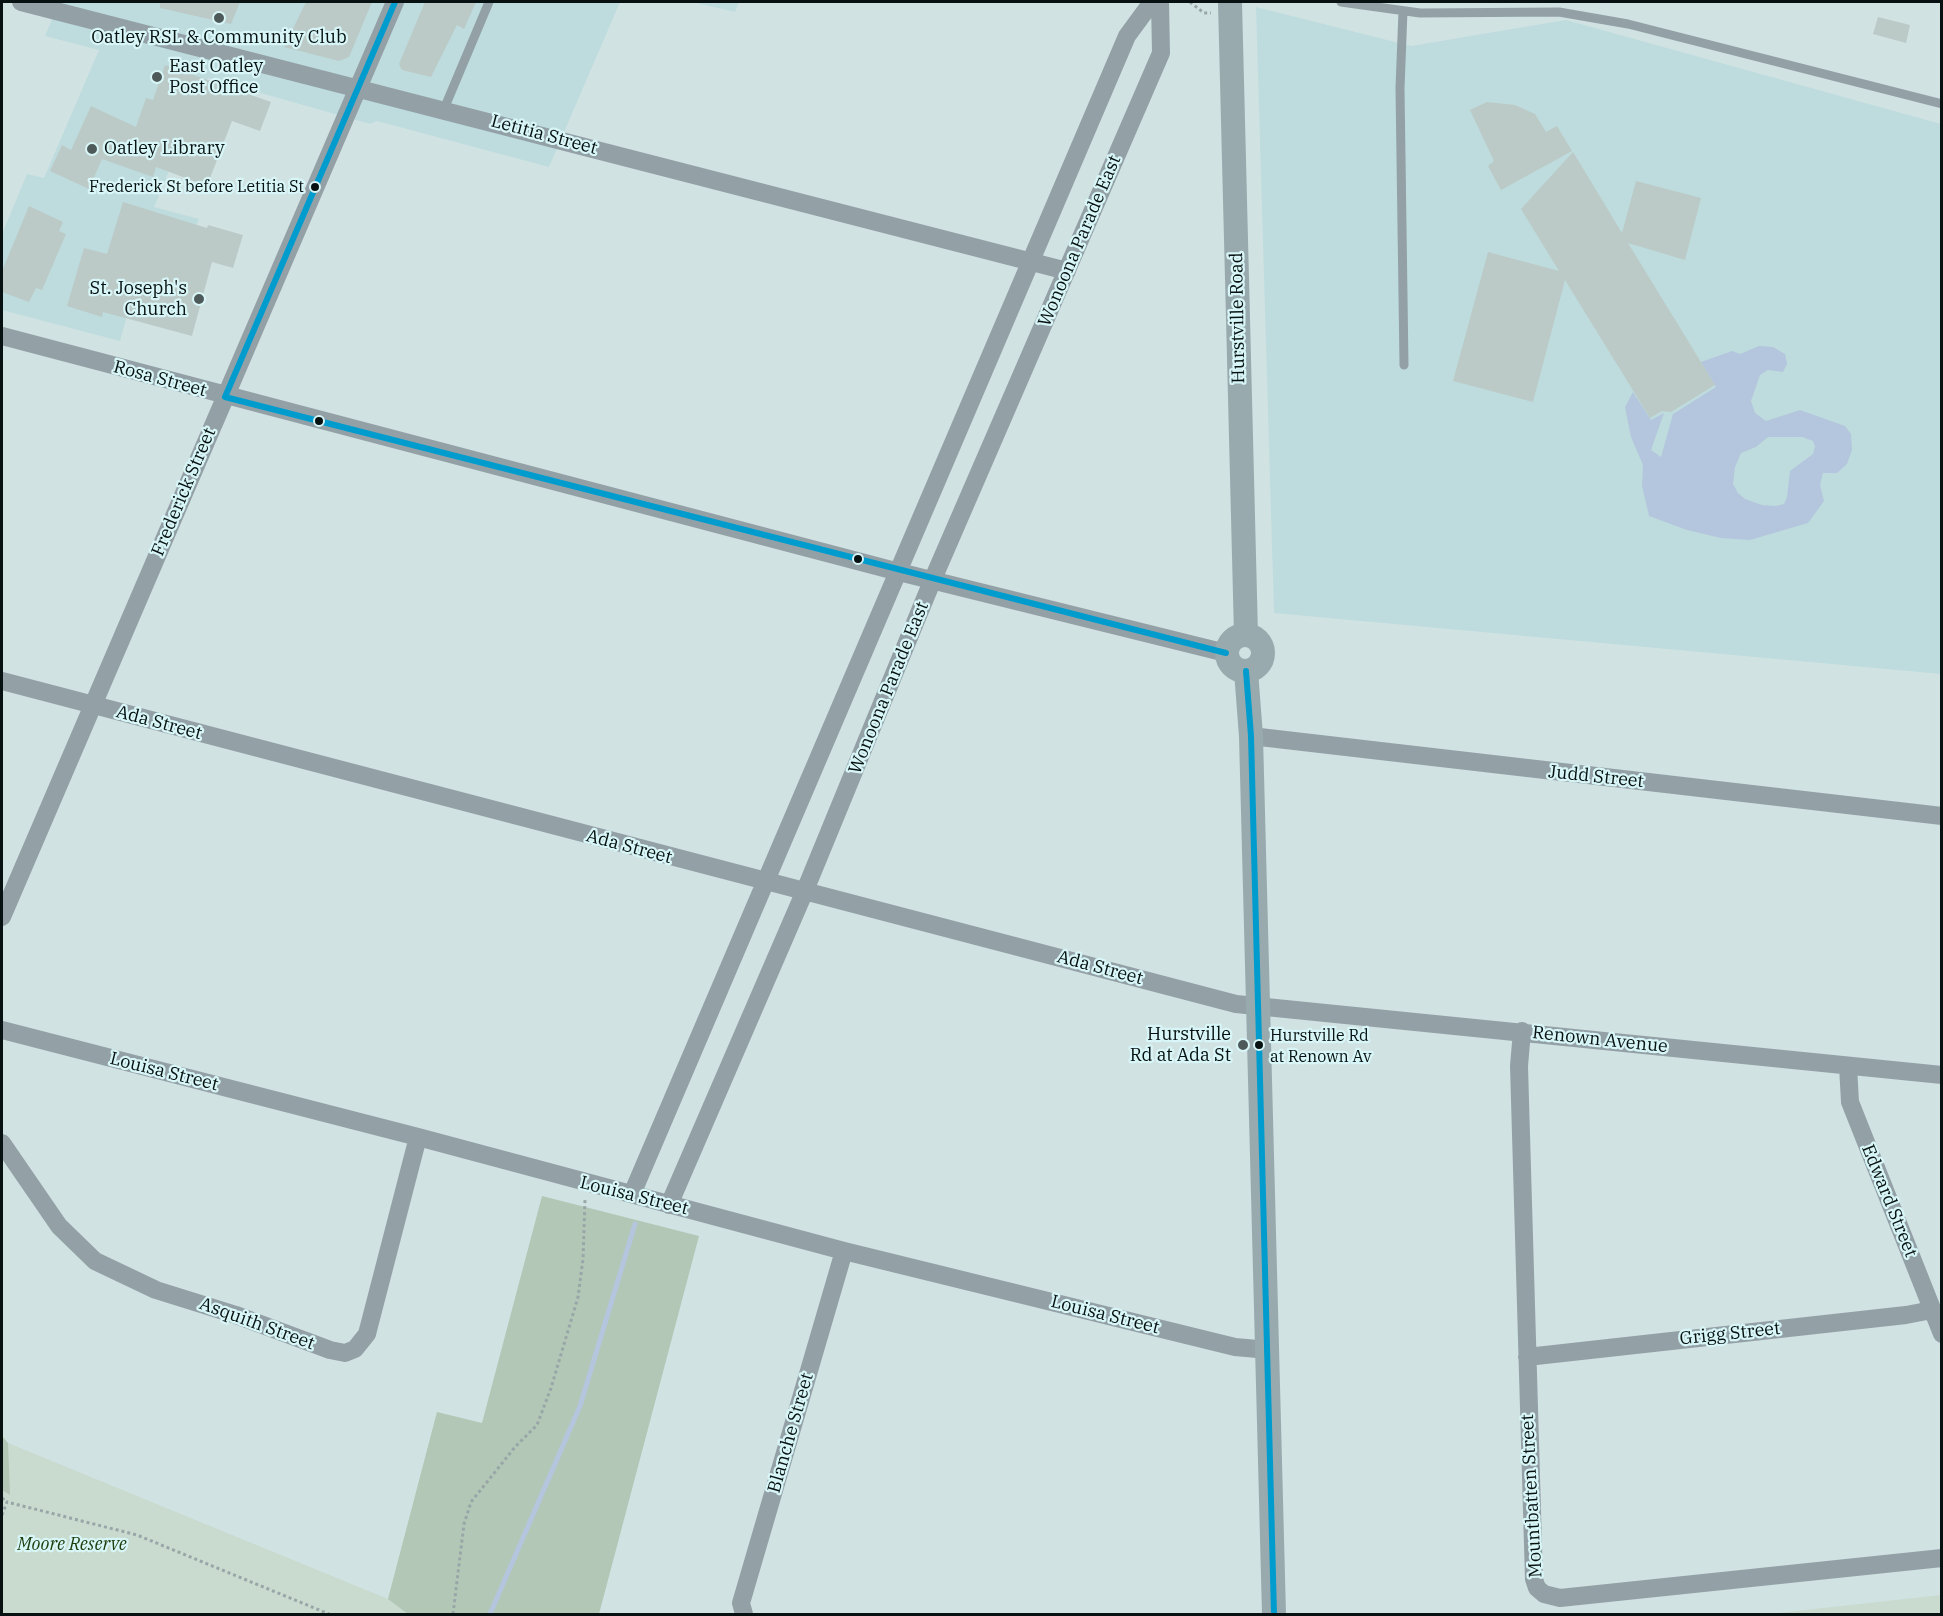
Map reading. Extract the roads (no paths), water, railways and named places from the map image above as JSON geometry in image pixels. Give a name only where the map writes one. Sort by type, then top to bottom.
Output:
[{"type":"main road","name":"Hurstville Road","points":[[1230,2],[1246,634]]},
{"type":"main road","points":[[1246,634],[1257,639],[1263,656],[1257,667],[1246,672],[1234,669],[1226,653],[1230,642],[1246,634]]},
{"type":"main road","points":[[1246,672],[1251,736],[1259,1005],[1274,1614]]},
{"type":"street","name":"Letitia Street","points":[[21,2],[1067,271]]},
{"type":"street","name":"Frederick Street","points":[[2,917],[395,2]]},
{"type":"street","name":"Wonoona Parade East","points":[[632,1194],[1126,36],[1152,2]]},
{"type":"street","name":"Wonoona Parade East","points":[[669,1205],[804,893],[933,579],[1161,53],[1160,2]]},
{"type":"street","name":"Rosa Street","points":[[2,336],[225,397],[899,572],[1226,653]]},
{"type":"street","name":"Ada Street","points":[[2,681],[765,883],[999,941],[1236,1004],[1259,1005]]},
{"type":"street","name":"Judd Street","points":[[1251,736],[1941,816]]},
{"type":"street","name":"Renown Avenue","points":[[1259,1005],[1941,1075]]},
{"type":"street","name":"Louisa Street","points":[[2,1030],[418,1137],[586,1184],[632,1194],[844,1251],[1236,1347],[1269,1350]]},
{"type":"street","name":"Mountbatten Street","points":[[1522,1031],[1519,1066],[1534,1579],[1537,1588],[1544,1594],[1560,1598],[1941,1557]]},
{"type":"street","name":"Edward Street","points":[[1848,1066],[1850,1102],[1941,1334]]},
{"type":"street","name":"Asquith Street","points":[[2,1143],[59,1226],[94,1261],[156,1290],[236,1315],[330,1350],[345,1353],[355,1349],[367,1334],[418,1137]]},
{"type":"street","name":"Blanche Street","points":[[744,1614],[741,1603],[844,1251]]},
{"type":"street","name":"Grigg Street","points":[[1527,1357],[1906,1315],[1932,1310]]},
{"type":"lane","points":[[444,109],[489,2]]},
{"type":"lane","points":[[1341,2],[1420,13],[1559,12],[1628,24],[1941,104]]},
{"type":"lane","points":[[1403,11],[1400,88],[1404,365]]},
{"type":"waterway","points":[[490,1614],[580,1406],[635,1224]]},
{"type":"place","name":"Oatley RSL & Community Club","points":[[219,18]]},
{"type":"place","name":"East Oatley Post Office","points":[[157,77]]},
{"type":"place","name":"Oatley Library","points":[[92,149]]},
{"type":"place","name":"Frederick St before Letitia St","points":[[315,187]]},
{"type":"place","name":"St. Joseph's Church","points":[[199,299]]},
{"type":"place","name":"Hurstville Rd at Ada St","points":[[1243,1045]]},
{"type":"place","name":"Hurstville Rd at Renown Av","points":[[1259,1045]]},
{"type":"park label","name":"Moore Reserve","points":[[72,1545]]}]
